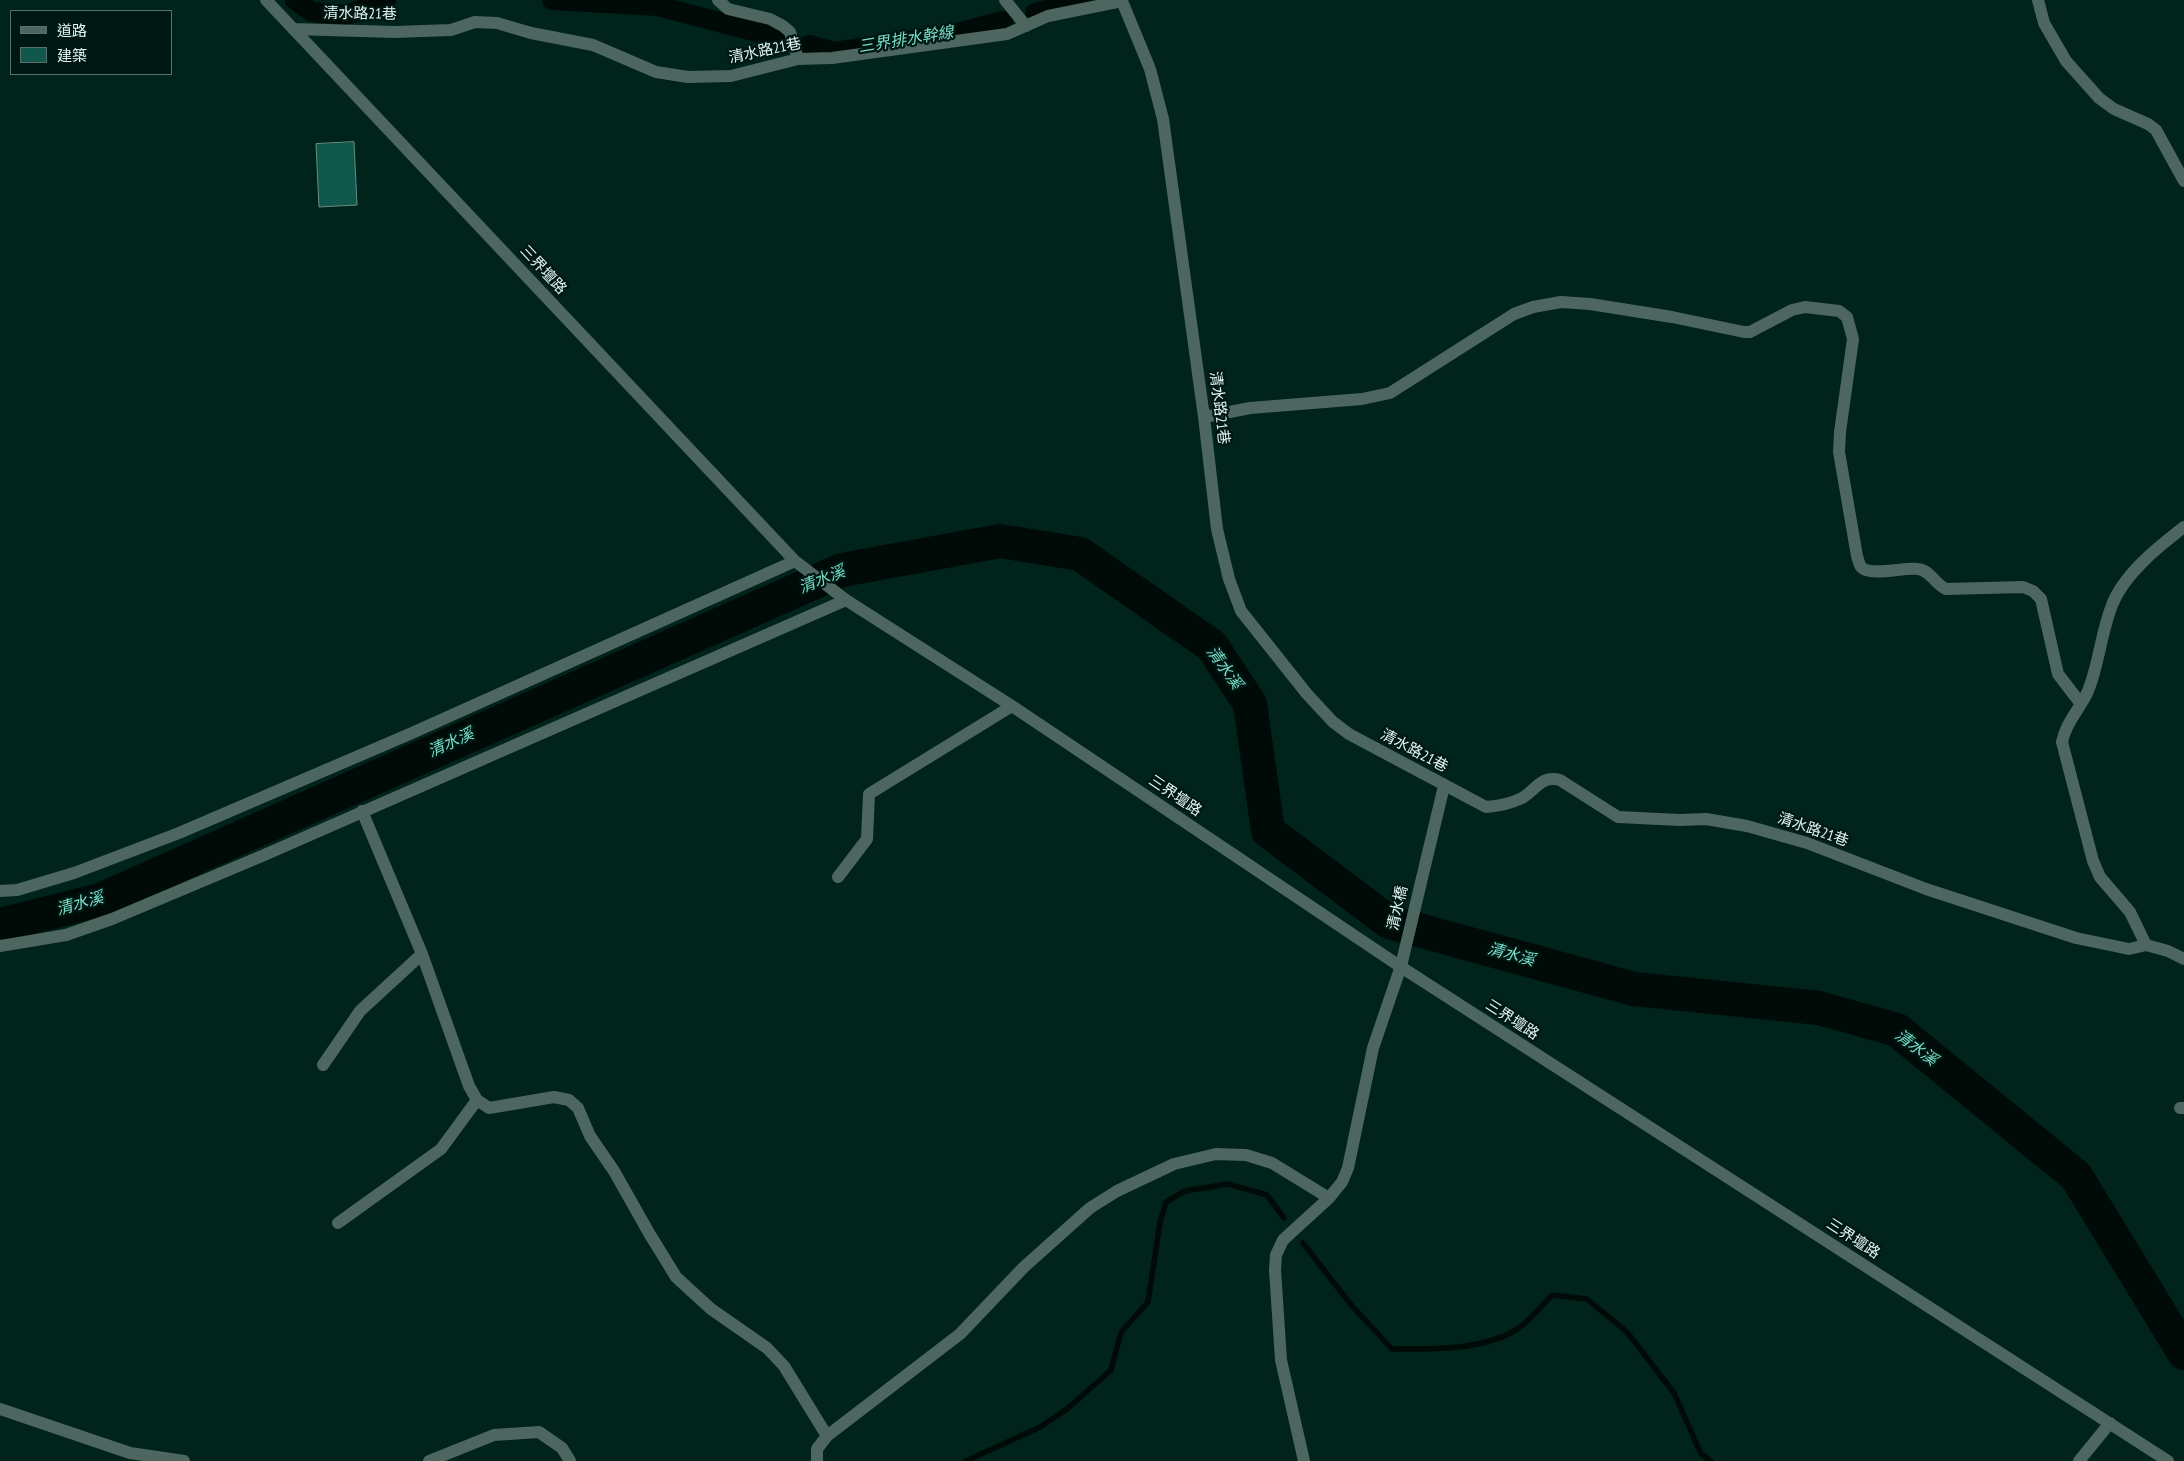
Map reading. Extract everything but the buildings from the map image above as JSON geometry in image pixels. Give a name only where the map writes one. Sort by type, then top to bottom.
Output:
[{"type":"street","name":"三界壇路","points":[[266,0],[796,562],[845,600],[1012,706],[1401,966],[2168,1461]]},
{"type":"street","points":[[718,0],[728,9],[770,19],[783,26],[790,32],[798,59]]},
{"type":"street","points":[[1005,0],[1026,26]]},
{"type":"street","name":"清水路21巷","points":[[293,29],[395,32],[451,30],[476,22],[497,23],[531,33],[593,45],[656,72],[688,77],[731,76],[798,59],[832,58],[1007,34],[1048,16],[1122,0],[1150,69],[1163,119],[1204,417],[1217,529],[1229,579],[1241,610],[1307,694],[1333,722],[1349,734],[1444,786],[1486,806],[1500,806],[1523,797],[1542,780],[1552,778],[1560,780],[1618,817],[1680,820],[1706,819],[1747,826],[1807,843],[1926,889],[2076,938],[2130,949],[2146,945],[2168,951],[2184,959]]},
{"type":"street","points":[[2038,0],[2044,23],[2066,61],[2106,104],[2148,124],[2156,130],[2184,181]]},
{"type":"street","points":[[1204,417],[1250,408],[1362,399],[1390,393],[1514,314],[1533,307],[1561,302],[1590,304],[1672,317],[1744,332],[1750,332],[1792,310],[1805,307],[1839,311],[1847,317],[1853,339],[1841,423],[1839,452],[1857,556],[1861,567],[1868,572],[1918,569],[1927,572],[1939,586],[1946,589],[2023,587],[2033,591],[2041,599],[2058,674],[2081,704]]},
{"type":"street","points":[[2146,945],[2130,912],[2100,877],[2093,861],[2062,742],[2064,730],[2081,704],[2088,689],[2112,604],[2119,592],[2152,552],[2184,527]]},
{"type":"street","points":[[0,891],[16,890],[74,873],[178,833],[412,733],[796,562]]},
{"type":"street","points":[[0,946],[66,936],[112,919],[845,600]]},
{"type":"street","points":[[838,876],[867,839],[869,794],[1012,706]]},
{"type":"street","name":"清水橋","points":[[1304,1461],[1281,1360],[1276,1255],[1283,1240],[1329,1198],[1342,1182],[1348,1168],[1373,1048],[1401,966],[1444,786]]},
{"type":"street","points":[[362,811],[422,954],[469,1086],[477,1100],[490,1108],[554,1097],[569,1100],[578,1108],[590,1136],[614,1171],[649,1234],[676,1277],[710,1309],[772,1354],[784,1366],[827,1436]]},
{"type":"street","points":[[323,1065],[360,1011],[422,954]]},
{"type":"street","points":[[338,1224],[441,1149],[477,1100]]},
{"type":"street","points":[[817,1461],[817,1449],[827,1436],[960,1334],[1024,1267],[1090,1208],[1117,1191],[1174,1164],[1216,1154],[1246,1155],[1272,1163],[1329,1198]]},
{"type":"street","points":[[0,1409],[130,1453],[184,1461]]},
{"type":"street","points":[[2079,1461],[2110,1423]]},
{"type":"street","points":[[429,1461],[494,1435],[540,1432],[562,1448],[570,1461]]},
{"type":"waterway","name":"三界排水幹線","points":[[295,0],[312,12],[347,15],[386,0]]},
{"type":"waterway","name":"三界排水幹線","points":[[552,0],[658,6],[776,37]]},
{"type":"waterway","name":"三界排水幹線","points":[[1035,13],[1087,0]]},
{"type":"waterway","name":"三界排水幹線","points":[[809,45],[834,52],[950,35],[1003,21]]},
{"type":"waterway","name":"清水溪","points":[[0,925],[100,900],[842,570],[1000,541],[1080,554],[1212,646],[1250,704],[1268,831],[1389,922],[1634,989],[1819,1008],[1897,1030],[2076,1176],[2184,1353]]},
{"type":"waterway","points":[[966,1461],[1040,1427],[1067,1409],[1111,1370],[1121,1332],[1148,1302],[1160,1222],[1166,1202],[1185,1191],[1228,1184],[1267,1195],[1284,1218]]},
{"type":"waterway","points":[[1303,1243],[1352,1306],[1392,1349],[1455,1347],[1487,1342],[1521,1327],[1552,1295],[1587,1299],[1627,1332],[1674,1393],[1701,1454],[1711,1461]]}]
